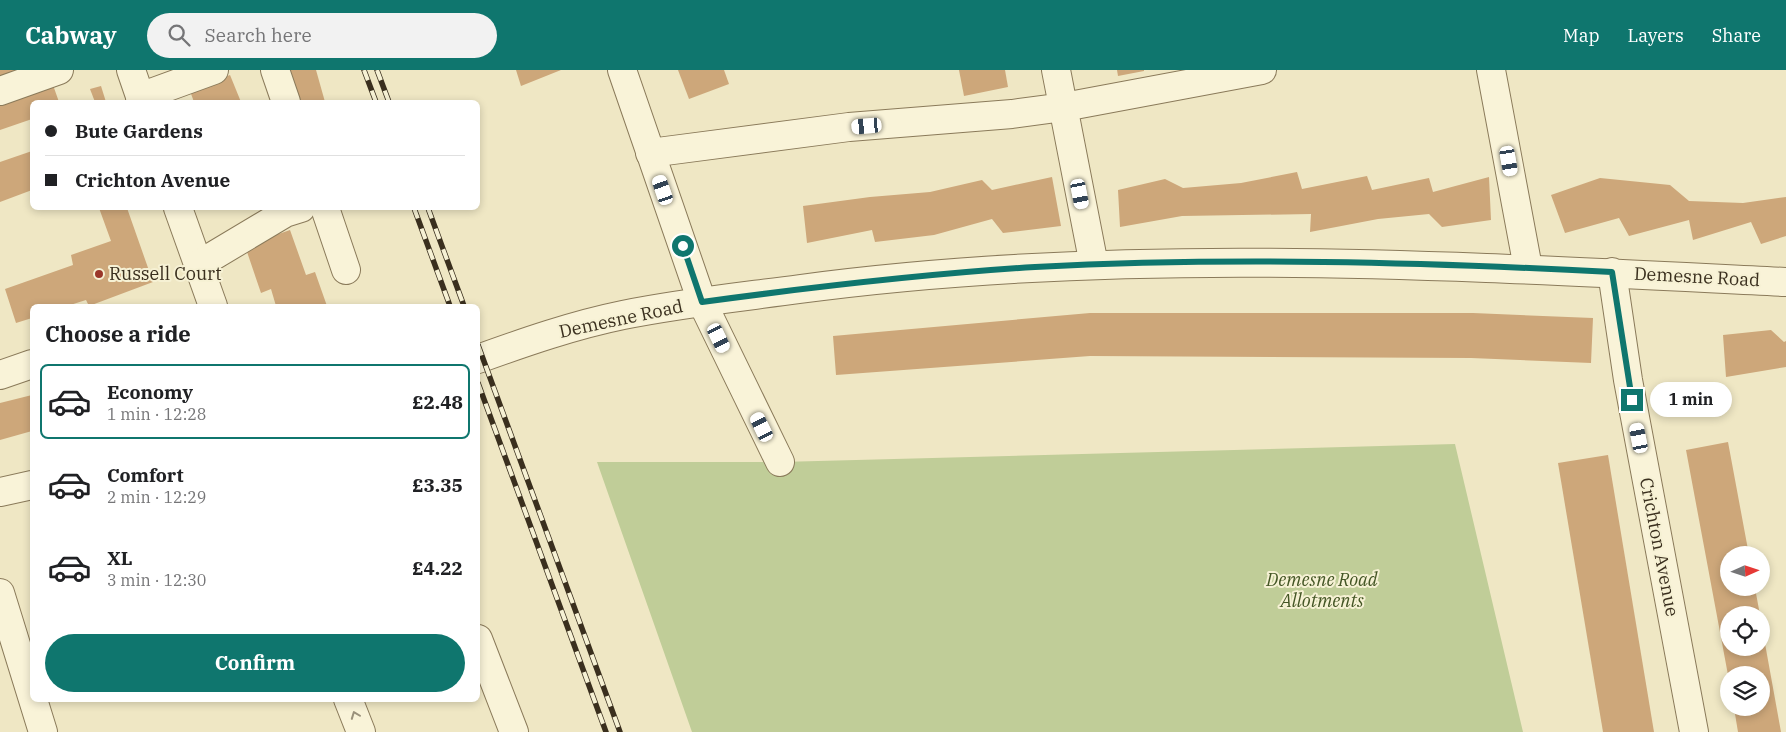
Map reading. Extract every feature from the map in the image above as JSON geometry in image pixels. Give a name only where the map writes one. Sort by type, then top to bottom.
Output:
[{"type":"street","points":[[0,90],[59,70]]},
{"type":"street","points":[[131,70],[141,100],[214,70]]},
{"type":"street","points":[[275,70],[285,100]]},
{"type":"street","points":[[622,70],[702,302],[780,462]]},
{"type":"street","points":[[1056,70],[1094,265]]},
{"type":"street","points":[[650,153],[848,127],[1012,114],[1064,107],[1262,70]]},
{"type":"street","points":[[1491,70],[1528,268]]},
{"type":"street","points":[[179,210],[198,264],[206,304]]},
{"type":"street","points":[[198,264],[284,213],[294,210]]},
{"type":"street","points":[[326,210],[346,270]]},
{"type":"street","name":"Demesne Road","points":[[480,358],[586,324],[643,311],[702,302],[845,283],[930,275],[1094,265],[1241,261],[1528,268],[1786,282]]},
{"type":"street","name":"Crichton Avenue","points":[[1612,272],[1628,380],[1694,732]]},
{"type":"street","points":[[0,375],[30,365]]},
{"type":"street","points":[[0,492],[30,485]]},
{"type":"street","points":[[0,593],[30,690]]},
{"type":"street","points":[[480,643],[514,732]]},
{"type":"street","points":[[34,702],[43,732]]},
{"type":"street","points":[[349,702],[361,732]]},
{"type":"green space","name":"Demesne Road Allotments","points":[[1455,444],[1523,732],[692,732],[597,462],[780,462]]},
{"type":"building","points":[[0,70],[21,70],[0,78]]},
{"type":"building","points":[[289,70],[316,70],[324,100],[298,100]]},
{"type":"building","points":[[516,70],[561,70],[521,86]]},
{"type":"building","points":[[678,70],[724,70],[729,84],[689,99]]},
{"type":"building","points":[[959,70],[1005,70],[1008,87],[964,96]]},
{"type":"building","points":[[1117,70],[1144,70],[1144,71],[1118,76]]},
{"type":"building","points":[[230,75],[240,100],[193,100],[190,91]]},
{"type":"building","points":[[53,85],[58,100],[30,100],[30,120],[0,130],[0,104]]},
{"type":"building","points":[[101,86],[105,100],[94,100],[90,89]]},
{"type":"building","points":[[30,152],[30,191],[0,202],[0,162]]},
{"type":"building","points":[[1297,172],[1302,189],[1367,176],[1372,190],[1429,178],[1433,192],[1489,177],[1491,220],[1442,227],[1429,214],[1378,219],[1310,232],[1311,214],[1182,216],[1120,227],[1118,190],[1165,179],[1183,188],[1241,183]]},
{"type":"building","points":[[1052,177],[1061,226],[1003,233],[992,219],[934,235],[875,242],[872,230],[807,243],[803,206],[870,197],[930,192],[982,180],[992,190]]},
{"type":"building","points":[[1600,178],[1670,185],[1689,201],[1743,203],[1786,197],[1786,236],[1761,244],[1751,222],[1693,240],[1689,220],[1629,236],[1619,218],[1565,233],[1551,195]]},
{"type":"building","name":"Russell Court","points":[[100,210],[128,210],[153,282],[94,304],[88,304],[86,300],[73,304],[30,304],[30,319],[16,323],[5,289],[73,265],[71,255],[111,241]]},
{"type":"building","points":[[290,230],[306,275],[315,272],[326,304],[275,304],[271,289],[261,293],[245,246]]},
{"type":"building","points":[[1090,313],[1473,313],[1593,318],[1591,363],[1471,358],[1090,356],[836,375],[833,336]]},
{"type":"building","points":[[1771,330],[1784,342],[1786,341],[1786,367],[1726,377],[1723,335]]},
{"type":"building","points":[[30,396],[30,432],[0,440],[0,403]]},
{"type":"building","points":[[1728,442],[1747,546],[1720,546],[1720,596],[1756,596],[1758,606],[1720,606],[1720,632],[1686,450]]},
{"type":"building","points":[[1608,455],[1654,732],[1603,732],[1558,463]]},
{"type":"building","points":[[1724,656],[1767,656],[1769,666],[1726,666]]},
{"type":"building","points":[[1770,671],[1781,732],[1738,732],[1735,716],[1770,716]]},
{"type":"railway","points":[[364,70],[375,100]]},
{"type":"railway","points":[[377,70],[388,100]]},
{"type":"railway","points":[[415,210],[449,304]]},
{"type":"railway","points":[[429,210],[463,304]]},
{"type":"railway","points":[[480,350],[620,732]]},
{"type":"railway","points":[[480,388],[606,732]]},
{"type":"place","name":"Russell Court","points":[[99,274]]},
{"type":"route","points":[[683,246],[702,302],[845,283],[940,274],[1094,265],[1241,261],[1612,272],[1632,400]]}]
